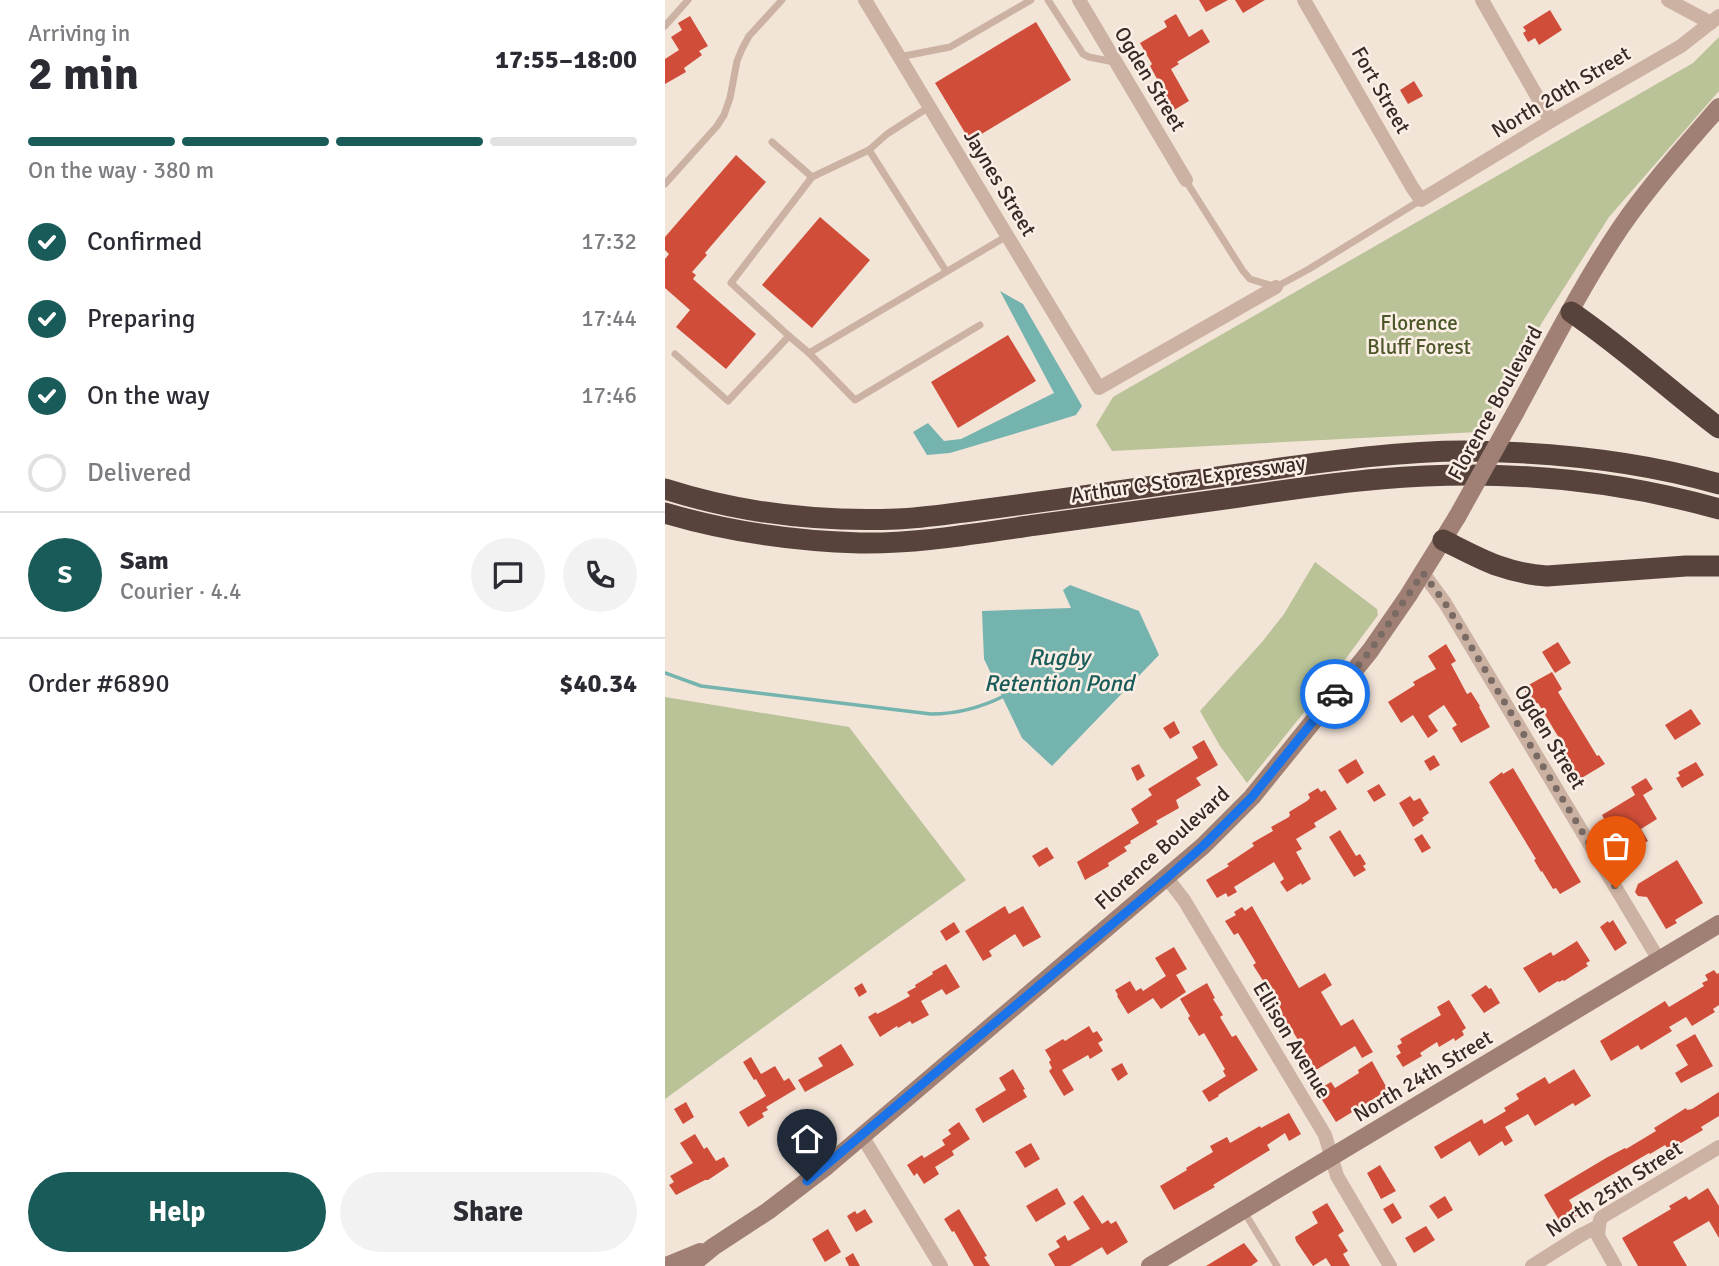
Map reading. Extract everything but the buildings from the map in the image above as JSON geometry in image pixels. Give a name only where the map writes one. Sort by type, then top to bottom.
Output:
[{"type":"highway","points":[[1571,312],[1719,428]]},
{"type":"highway","name":"Arthur C Storz Expressway","points":[[665,489],[691,498],[784,515],[899,519],[1338,460],[1464,451],[1614,460],[1719,484]]},
{"type":"highway","name":"Arthur C Storz Expressway","points":[[665,513],[725,529],[769,536],[862,543],[905,541],[1324,485],[1450,475],[1536,476],[1616,486],[1719,509]]},
{"type":"highway","points":[[1443,540],[1491,565],[1526,575],[1719,566]]},
{"type":"street","name":"Jaynes Street","points":[[865,0],[1100,388],[1276,287]]},
{"type":"street","name":"Ogden Street","points":[[1079,0],[1186,180]]},
{"type":"street","name":"Fort Street","points":[[1304,0],[1421,200]]},
{"type":"street","points":[[1482,0],[1551,121]]},
{"type":"street","points":[[1668,0],[1715,19]]},
{"type":"street","name":"North 20th Street","points":[[1421,200],[1681,46],[1715,19]]},
{"type":"street","name":"Florence Boulevard","points":[[690,1266],[713,1247],[775,1206],[862,1136],[1167,878],[1252,797],[1370,651],[1423,573],[1607,250],[1630,215],[1719,107]]},
{"type":"street","name":"Ogden Street","points":[[1423,573],[1445,603],[1659,960]]},
{"type":"street","name":"Ellison Avenue","points":[[1167,878],[1184,900],[1325,1135],[1337,1176],[1390,1266]]},
{"type":"street","name":"North 24th Street","points":[[1158,1264],[1243,1210],[1719,924]]},
{"type":"street","points":[[862,1136],[941,1266]]},
{"type":"street","name":"North 25th Street","points":[[1532,1266],[1599,1226],[1602,1217],[1719,1147]]},
{"type":"street","points":[[1599,1226],[1598,1236],[1615,1266]]},
{"type":"street","name":"Florence Boulevard","points":[[666,1266],[713,1247]]},
{"type":"lane","points":[[665,26],[688,0]]},
{"type":"lane","points":[[665,184],[724,115],[742,49],[782,0]]},
{"type":"lane","points":[[898,57],[950,47],[1031,0]]},
{"type":"lane","points":[[1048,0],[1083,54],[1115,62]]},
{"type":"lane","points":[[929,107],[887,134],[869,150],[812,177],[731,284],[809,353],[855,401],[979,325]]},
{"type":"lane","points":[[772,142],[812,177]]},
{"type":"lane","points":[[869,150],[946,271]]},
{"type":"lane","points":[[1186,180],[1243,271],[1251,279],[1276,287],[1421,200]]},
{"type":"lane","points":[[809,353],[1007,236]]},
{"type":"lane","points":[[675,354],[728,401],[789,336]]},
{"type":"lane","points":[[1243,1210],[1277,1266]]},
{"type":"green space","name":"Florence Bluff Forest","points":[[1719,37],[1719,91],[1609,217],[1543,321],[1478,432],[1112,451],[1096,425],[1113,397],[1693,63]]},
{"type":"green space","points":[[1315,562],[1377,609],[1378,615],[1330,680],[1247,783],[1220,746],[1200,711],[1284,614]]},
{"type":"green space","points":[[665,697],[849,727],[966,880],[665,1099]]},
{"type":"water","points":[[1000,291],[1023,304],[1082,406],[1076,415],[950,453],[927,455],[913,432],[928,423],[944,441],[961,439],[1054,393]]},
{"type":"water","name":"Rugby Retention Pond","points":[[1070,585],[1139,611],[1159,655],[1052,766],[1022,738],[984,659],[982,611],[1071,608],[1063,590]]},
{"type":"waterway","points":[[665,673],[701,686],[931,714],[969,710],[1004,696]]},
{"type":"way so far","points":[[1335,694],[1370,651],[1423,573],[1445,603],[1616,888]]},
{"type":"route","points":[[807,1181],[1203,846],[1252,797],[1335,694]]}]
